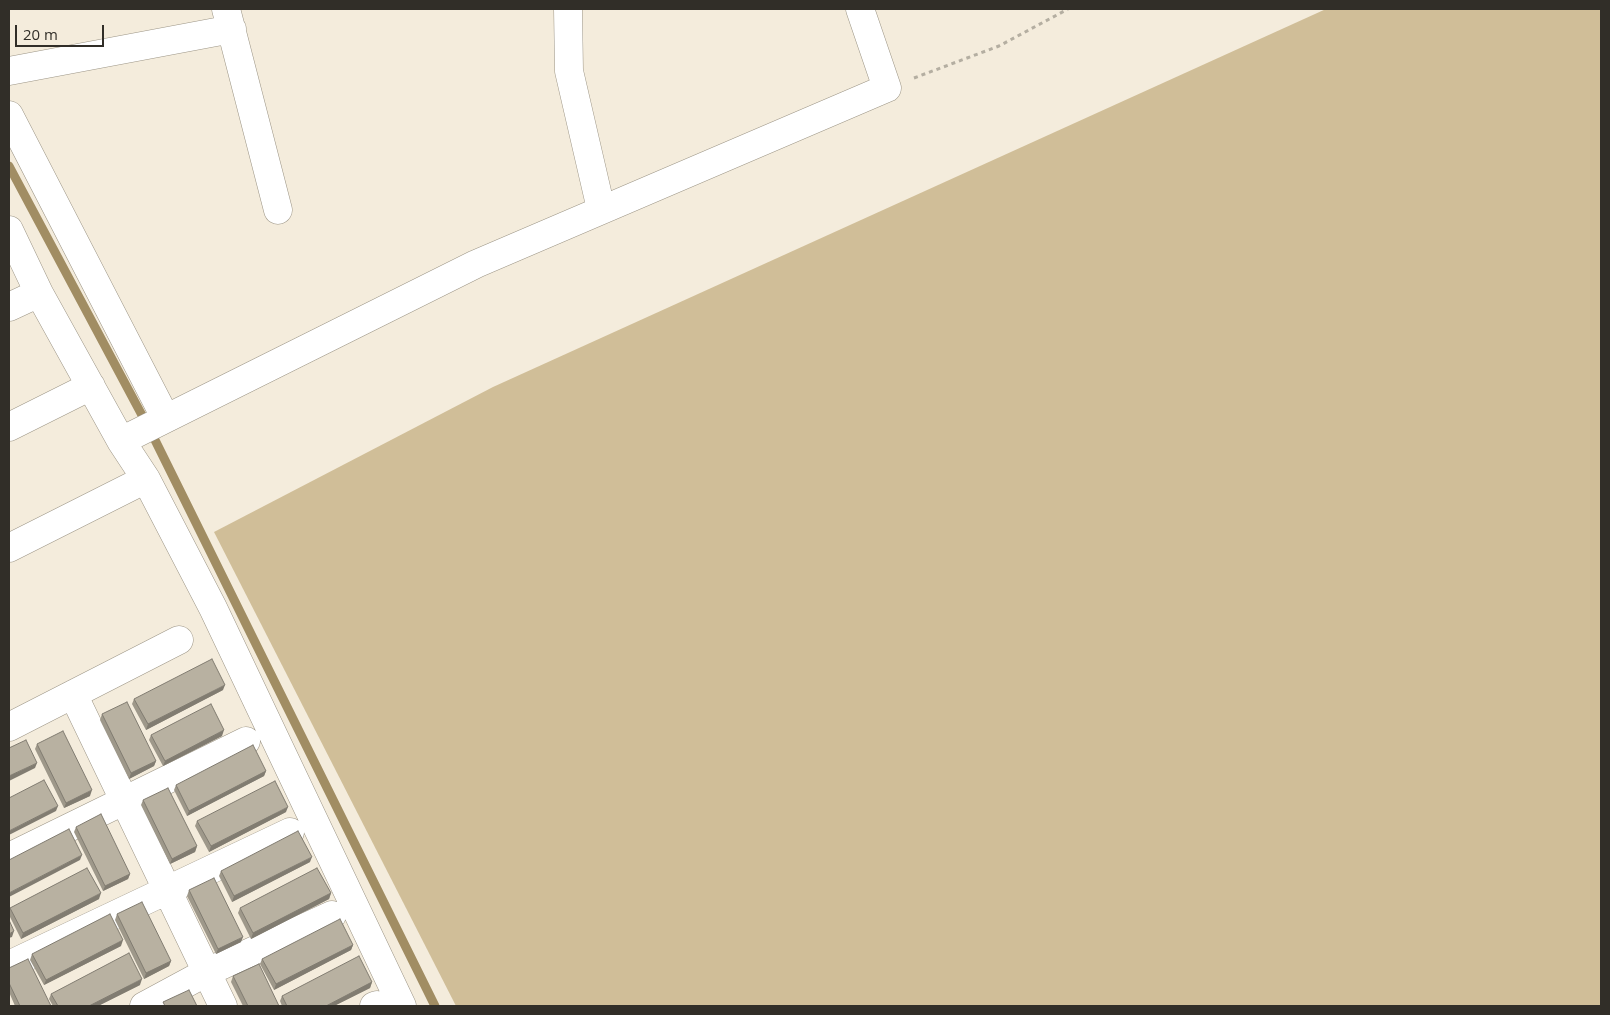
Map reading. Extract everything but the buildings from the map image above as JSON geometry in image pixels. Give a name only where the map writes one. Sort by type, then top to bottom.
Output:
[{"type":"street","points":[[568,9],[569,71],[602,209]]},
{"type":"street","points":[[121,441],[476,264],[887,88],[860,9]]},
{"type":"street","points":[[9,71],[229,19],[278,210]]},
{"type":"street","points":[[9,115],[166,417]]},
{"type":"street","points":[[9,230],[39,294],[121,441],[146,479],[213,608],[384,1006]]},
{"type":"street","points":[[9,307],[39,294]]},
{"type":"street","points":[[9,427],[92,386]]},
{"type":"street","points":[[9,548],[146,479]]},
{"type":"street","points":[[9,727],[179,640]]},
{"type":"street","points":[[72,694],[223,1006]]},
{"type":"street","points":[[9,857],[123,799],[246,741]]},
{"type":"street","points":[[9,965],[166,889],[290,832]]},
{"type":"street","points":[[144,1006],[207,972],[332,915]]},
{"type":"path","points":[[887,88],[998,46],[1068,9]]},
{"type":"shaded area","points":[[1326,9],[1601,9],[1601,1006],[456,1006],[214,532],[493,387]]},
{"type":"waterway","points":[[9,166],[144,419]]},
{"type":"waterway","points":[[154,438],[435,1006]]}]
